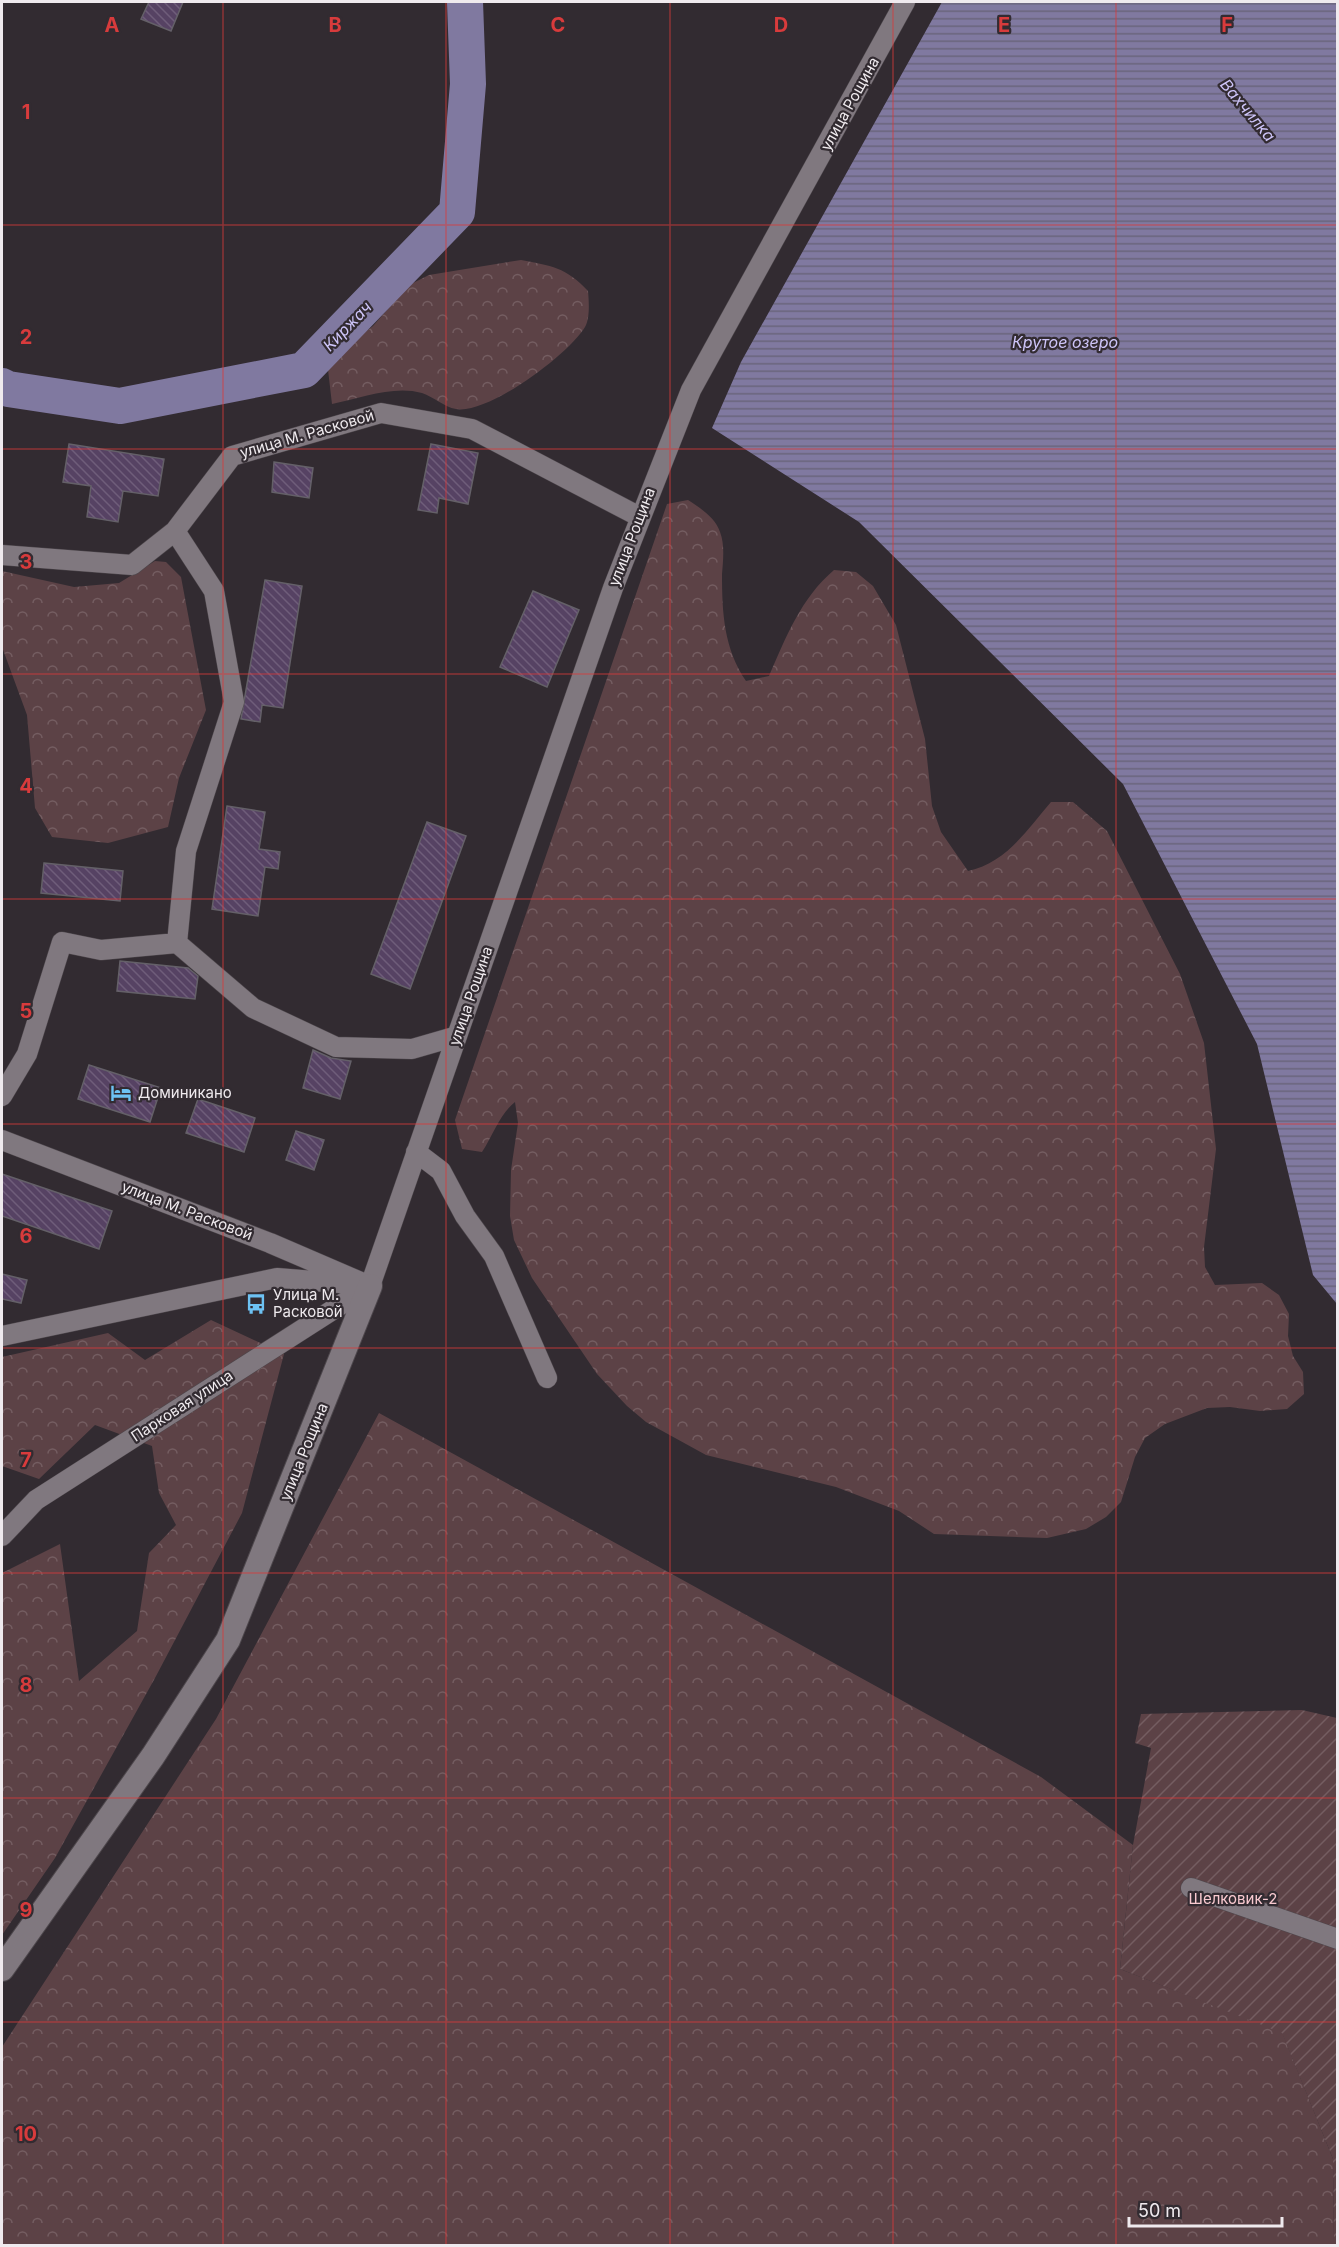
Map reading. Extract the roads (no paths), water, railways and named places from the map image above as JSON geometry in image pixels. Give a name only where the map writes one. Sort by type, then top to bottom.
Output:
[{"type":"street","name":"улица Рощина","points":[[2,1969],[153,1756],[228,1640],[370,1286],[640,517],[691,390],[905,2]]},
{"type":"street","name":"улица М. Расковой","points":[[2,555],[132,565],[175,531],[232,456],[381,413],[472,429],[640,517]]},
{"type":"street","points":[[175,531],[214,591],[234,702],[186,851],[177,943]]},
{"type":"street","points":[[2,1096],[27,1054],[62,942],[101,950],[177,943],[253,1008],[336,1047],[412,1049],[457,1036]]},
{"type":"street","name":"улица М. Расковой","points":[[2,1140],[270,1243],[370,1286]]},
{"type":"street","points":[[416,1152],[441,1171],[465,1216],[494,1256],[547,1378]]},
{"type":"street","points":[[270,1243],[281,1260],[277,1278]]},
{"type":"street","points":[[2,1336],[277,1278],[370,1286]]},
{"type":"street","name":"Парковая улица","points":[[2,1536],[36,1500],[370,1286]]},
{"type":"street","points":[[1191,1887],[1338,1939]]},
{"type":"water","name":"Крутое озеро","points":[[942,2],[1337,2],[1337,1304],[1313,1275],[1257,1044],[1123,784],[859,522],[712,428],[741,362]]},
{"type":"waterway","name":"Киржач","points":[[2,386],[8,389],[120,406],[304,370],[457,212],[468,84],[465,2]]},
{"type":"place","name":"Доминикано","points":[[121,1093]]},
{"type":"place","name":"Улица М. Расковой","points":[[256,1304]]},
{"type":"water label","name":"Вахчилка","points":[[1248,110]]},
{"type":"park label","name":"Шелковик-2","points":[[1233,1899]]}]
